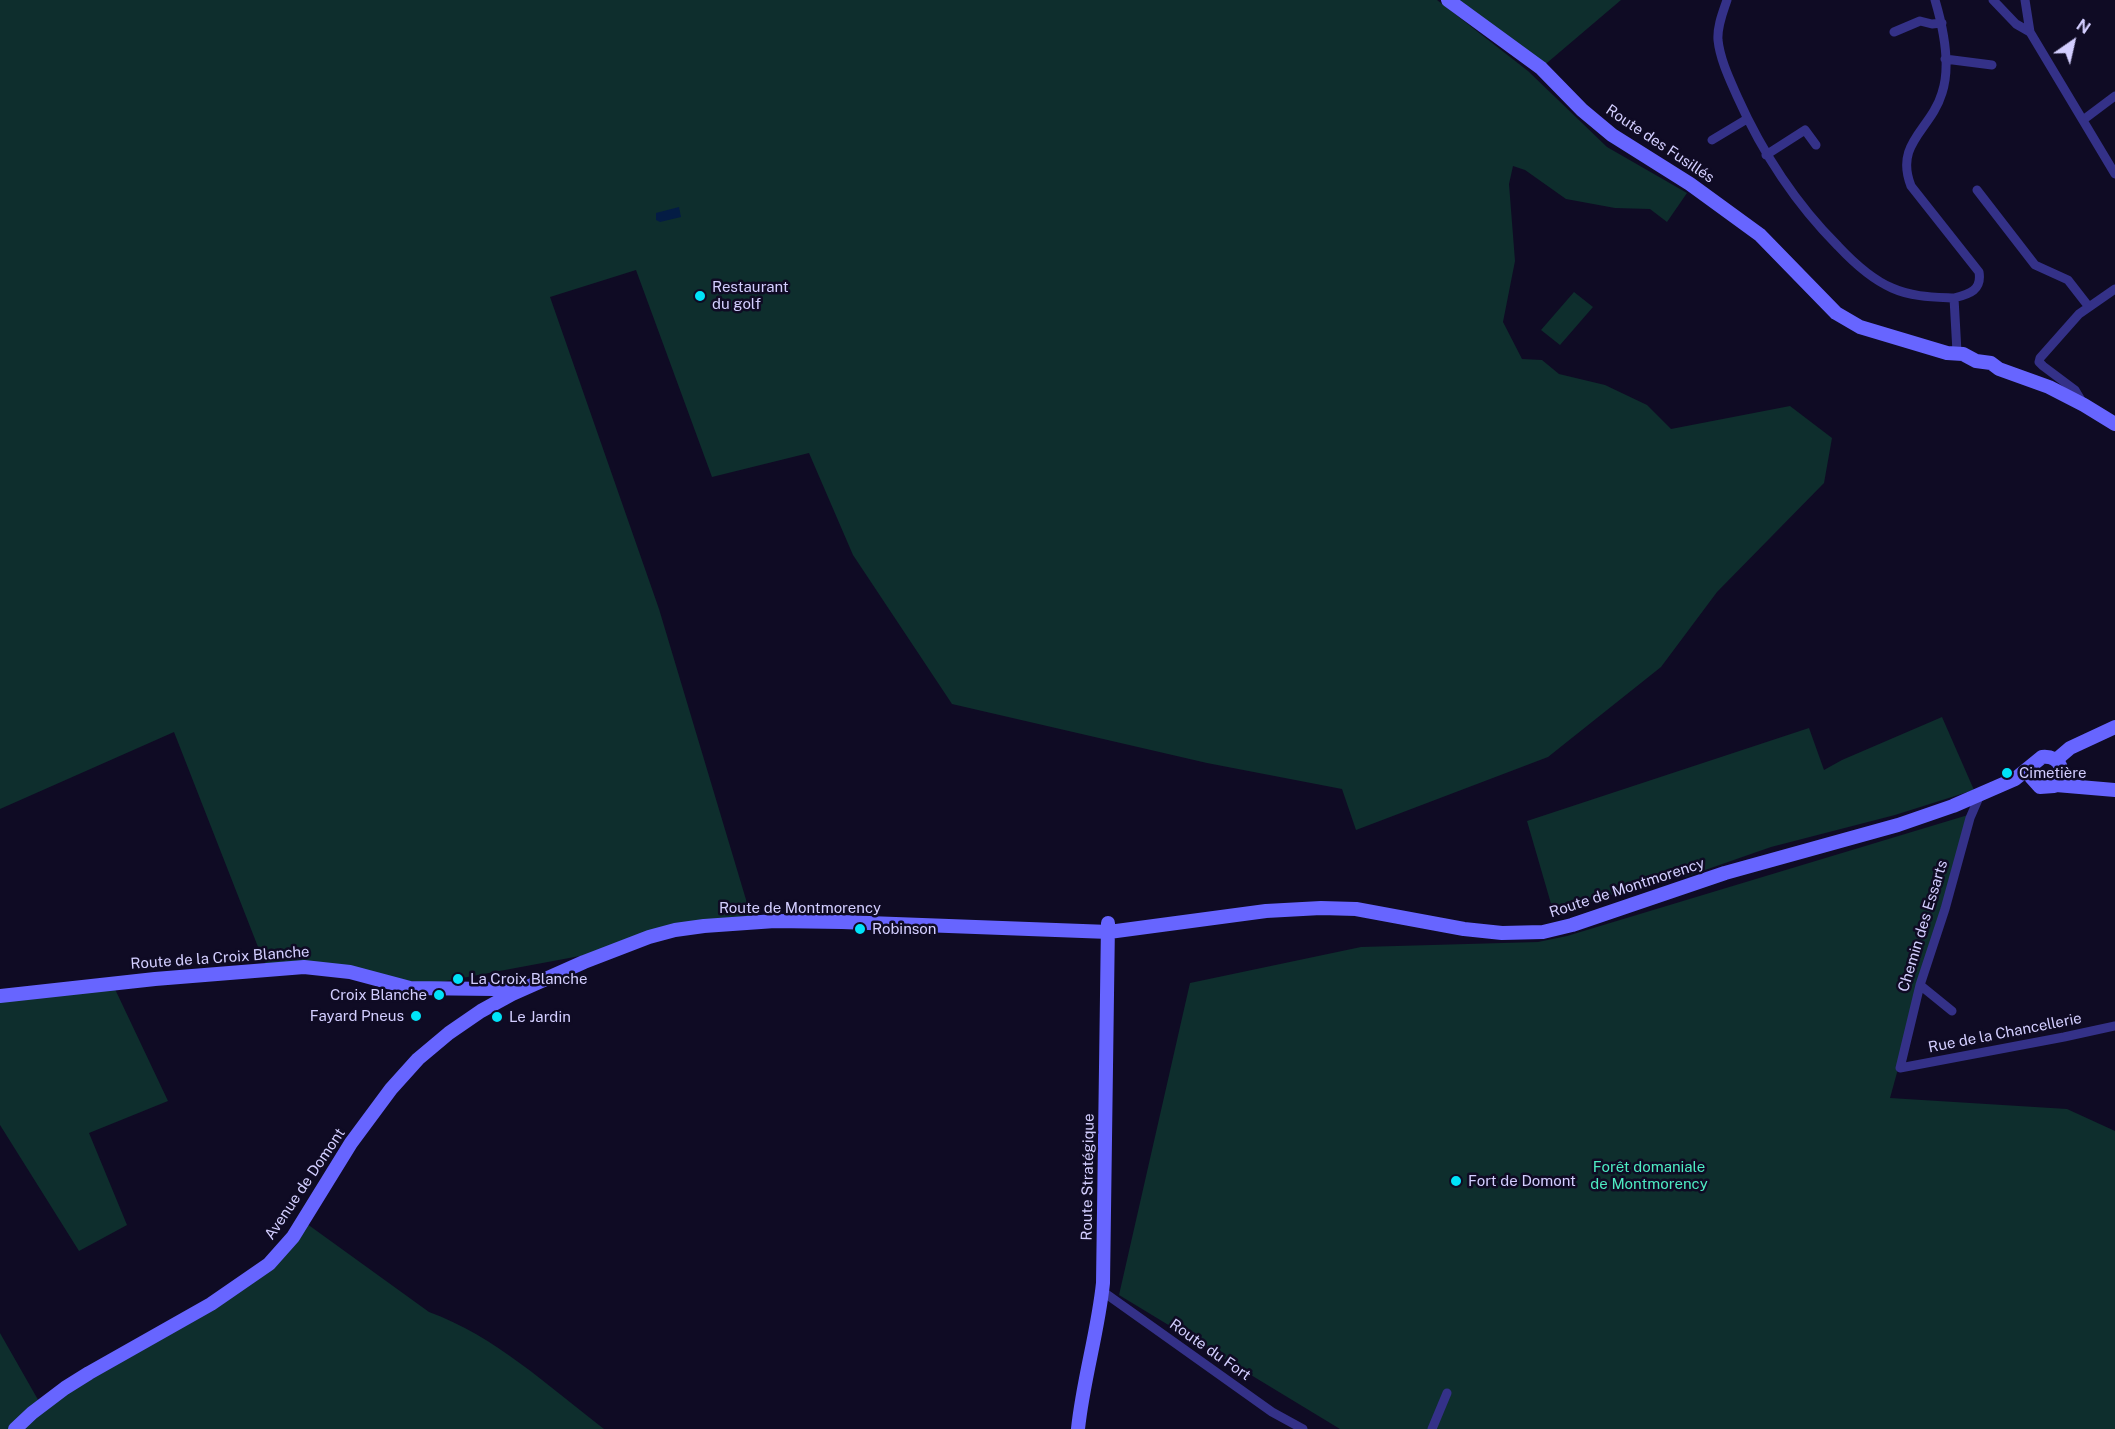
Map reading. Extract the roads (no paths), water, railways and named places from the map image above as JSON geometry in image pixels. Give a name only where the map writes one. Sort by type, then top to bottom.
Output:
[{"type":"main road","name":"Route des Fusillés","points":[[1448,0],[1541,68],[1582,110],[1612,135],[1690,184],[1760,235],[1836,313],[1860,327],[1947,353],[1957,352],[1976,361],[1991,363],[1999,369],[2049,387],[2115,424]]},
{"type":"main road","points":[[2079,786],[2070,783],[2059,766],[2042,757],[2037,759],[2032,766],[2031,777],[2040,788],[2050,788],[2061,779],[2059,766],[2070,748],[2115,728]]},
{"type":"main road","name":"Route de Montmorency","points":[[1978,799],[2015,779],[2032,766]]},
{"type":"main road","name":"Route de Montmorency","points":[[539,982],[599,955],[675,930],[775,921],[1108,928],[1266,911],[1321,908],[1356,909],[1464,929],[1502,933],[1543,932],[1572,925],[1725,873],[1898,825],[2027,784],[2040,788]]},
{"type":"main road","points":[[2056,785],[2115,789]]},
{"type":"main road","name":"Route Stratégique","points":[[1078,1429],[1081,1396],[1102,1291],[1108,928]]},
{"type":"main road","name":"Route de la Croix Blanche","points":[[0,996],[166,977],[304,967],[350,972],[401,986],[442,989]]},
{"type":"main road","points":[[442,989],[507,989],[539,982]]},
{"type":"main road","name":"Avenue de Domont","points":[[15,1429],[50,1398],[89,1372],[212,1304],[268,1264],[293,1237],[351,1143],[391,1089],[429,1048],[484,1009],[539,982]]},
{"type":"main road","points":[[442,989],[471,995],[484,1009],[491,998],[480,988]]},
{"type":"street","points":[[1727,0],[1719,25],[1718,38],[1722,58],[1747,119],[1766,155],[1794,196],[1818,226],[1869,274],[1891,288],[1906,293],[1954,298],[1970,294],[1976,289],[1980,281],[1979,272],[1911,186],[1906,163],[1909,149],[1936,108],[1943,91],[1945,59],[1942,23],[1935,0]]},
{"type":"street","points":[[1993,0],[2016,24],[2030,32]]},
{"type":"street","points":[[2025,0],[2030,32],[2115,174]]},
{"type":"street","points":[[1894,32],[1920,21],[1932,24],[1942,23]]},
{"type":"street","points":[[1945,59],[1992,65]]},
{"type":"street","points":[[2083,120],[2115,96]]},
{"type":"street","points":[[1712,140],[1747,119]]},
{"type":"street","points":[[1766,155],[1805,130],[1816,145]]},
{"type":"street","points":[[1977,190],[2035,265],[2068,280],[2089,307]]},
{"type":"street","points":[[2084,405],[2075,390],[2039,362],[2043,353],[2079,314],[2115,289]]},
{"type":"street","points":[[1954,298],[1957,352]]},
{"type":"street","name":"Chemin des Essarts","points":[[1900,1068],[1920,985],[1978,799]]},
{"type":"street","points":[[1920,985],[1952,1011]]},
{"type":"street","name":"Rue de la Chancellerie","points":[[1900,1068],[2115,1026]]},
{"type":"street","name":"Route du Fort","points":[[1102,1291],[1272,1412],[1303,1429]]},
{"type":"street","points":[[1432,1429],[1447,1393]]},
{"type":"water","points":[[679,207],[681,217],[660,222],[656,220],[656,213]]},
{"type":"place","name":"Restaurant du golf","points":[[700,296]]},
{"type":"place","name":"Cimetière","points":[[2007,773]]},
{"type":"place","name":"Robinson","points":[[860,929]]},
{"type":"place","name":"La Croix Blanche","points":[[458,979]]},
{"type":"place","name":"Croix Blanche","points":[[439,995]]},
{"type":"place","name":"Fayard Pneus","points":[[416,1016]]},
{"type":"place","name":"Le Jardin","points":[[497,1017]]},
{"type":"place","name":"Fort de Domont","points":[[1456,1181]]},
{"type":"park label","name":"Forêt domaniale de Montmorency","points":[[1649,1176]]}]
